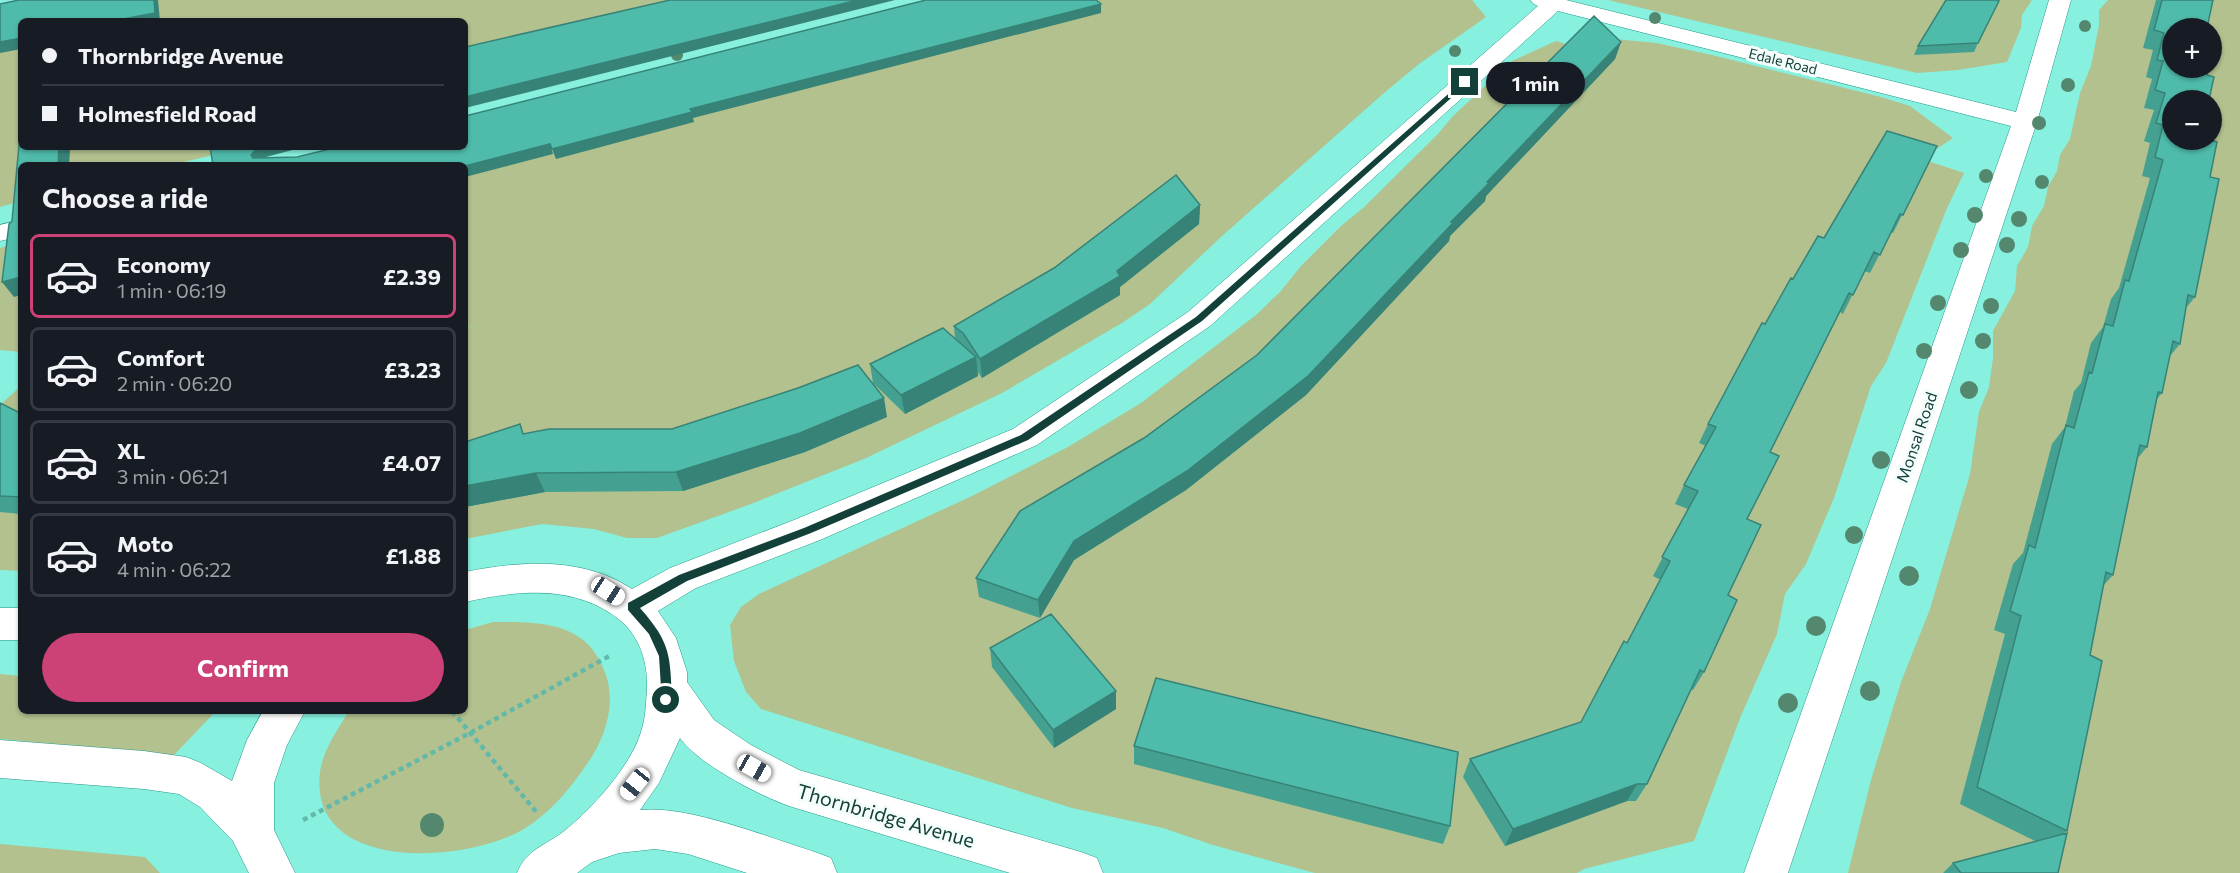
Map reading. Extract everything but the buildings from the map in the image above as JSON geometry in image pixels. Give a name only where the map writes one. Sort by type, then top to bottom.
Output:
[{"type":"street","name":"Monsal Road","points":[[1766,873],[2025,122],[2060,0]]},
{"type":"street","name":"Edale Road","points":[[1548,2],[2025,122]]},
{"type":"street","points":[[468,585],[482,581],[524,576],[565,578],[608,591],[643,619],[683,578],[807,530],[1025,437],[1199,319],[1548,2]]},
{"type":"street","points":[[0,233],[18,229]]},
{"type":"street","name":"Thornbridge Avenue","points":[[643,619],[664,656],[667,686],[700,733],[736,758],[789,787],[1081,873]]},
{"type":"street","points":[[0,624],[18,624]]},
{"type":"street","points":[[562,857],[610,816],[635,784],[654,752],[666,715],[667,686]]},
{"type":"street","points":[[260,849],[253,783],[268,740],[283,714]]},
{"type":"street","points":[[0,759],[144,770],[186,776],[215,793],[260,849]]},
{"type":"street","points":[[562,857],[619,833],[655,829],[688,834],[814,873]]},
{"type":"path","points":[[260,849],[470,733],[643,619]]},
{"type":"path","points":[[454,714],[562,857]]},
{"type":"green space","points":[[80,0],[861,0],[468,93],[468,18],[18,18],[18,150],[234,150],[184,162],[18,162],[18,202],[0,207],[0,16]]},
{"type":"green space","points":[[997,0],[1472,0],[1486,17],[1419,64],[1384,93],[1222,236],[1150,304],[1122,323],[1002,393],[864,459],[657,538],[627,538],[594,529],[542,524],[468,538],[468,327],[474,326],[468,326],[468,162],[356,162],[443,150],[468,150],[468,146]]},
{"type":"green space","points":[[1608,0],[2032,0],[2022,15],[2021,28],[2007,62],[1958,70],[1917,73]]},
{"type":"green space","points":[[2108,0],[2240,0],[2240,873],[1848,873],[1871,780],[1901,682],[1930,609],[1970,474],[1979,412],[1989,387],[1993,358],[1993,331],[2015,291],[2017,266],[2028,247],[2032,226],[2044,206],[2048,187],[2057,171],[2060,155],[2070,139],[2080,93],[2091,66],[2099,25],[2099,10]]},
{"type":"green space","points":[[1615,39],[1656,43],[1712,55],[1910,106],[1953,138],[1922,159],[1964,173],[1947,208],[1886,363],[1871,386],[1834,498],[1806,564],[1785,594],[1777,634],[1740,718],[1694,841],[1584,869],[1577,873],[1315,873],[1213,845],[1163,828],[1072,808],[761,709],[746,692],[734,661],[730,625],[741,607],[759,594],[970,497],[1068,447],[1141,403],[1256,315],[1341,226],[1363,208],[1437,135],[1453,116],[1512,61],[1556,41],[1569,45]]},
{"type":"green space","points":[[18,243],[18,352],[0,350],[0,248]]},
{"type":"green space","points":[[18,389],[18,571],[0,570],[0,405]]},
{"type":"green space","points":[[493,622],[545,625],[575,634],[588,644],[598,657],[609,686],[609,710],[599,744],[580,774],[551,808],[524,829],[498,841],[466,849],[430,853],[395,852],[364,844],[339,828],[323,805],[320,772],[328,748],[347,714],[468,714],[468,629]]},
{"type":"green space","points":[[0,674],[18,676],[18,714],[213,714],[174,755],[0,739]]},
{"type":"green space","points":[[0,844],[145,857],[160,873],[0,873]]},
{"type":"route","points":[[666,700],[664,656],[654,631],[632,607],[683,578],[807,530],[1025,437],[1199,319],[1465,82]]}]
